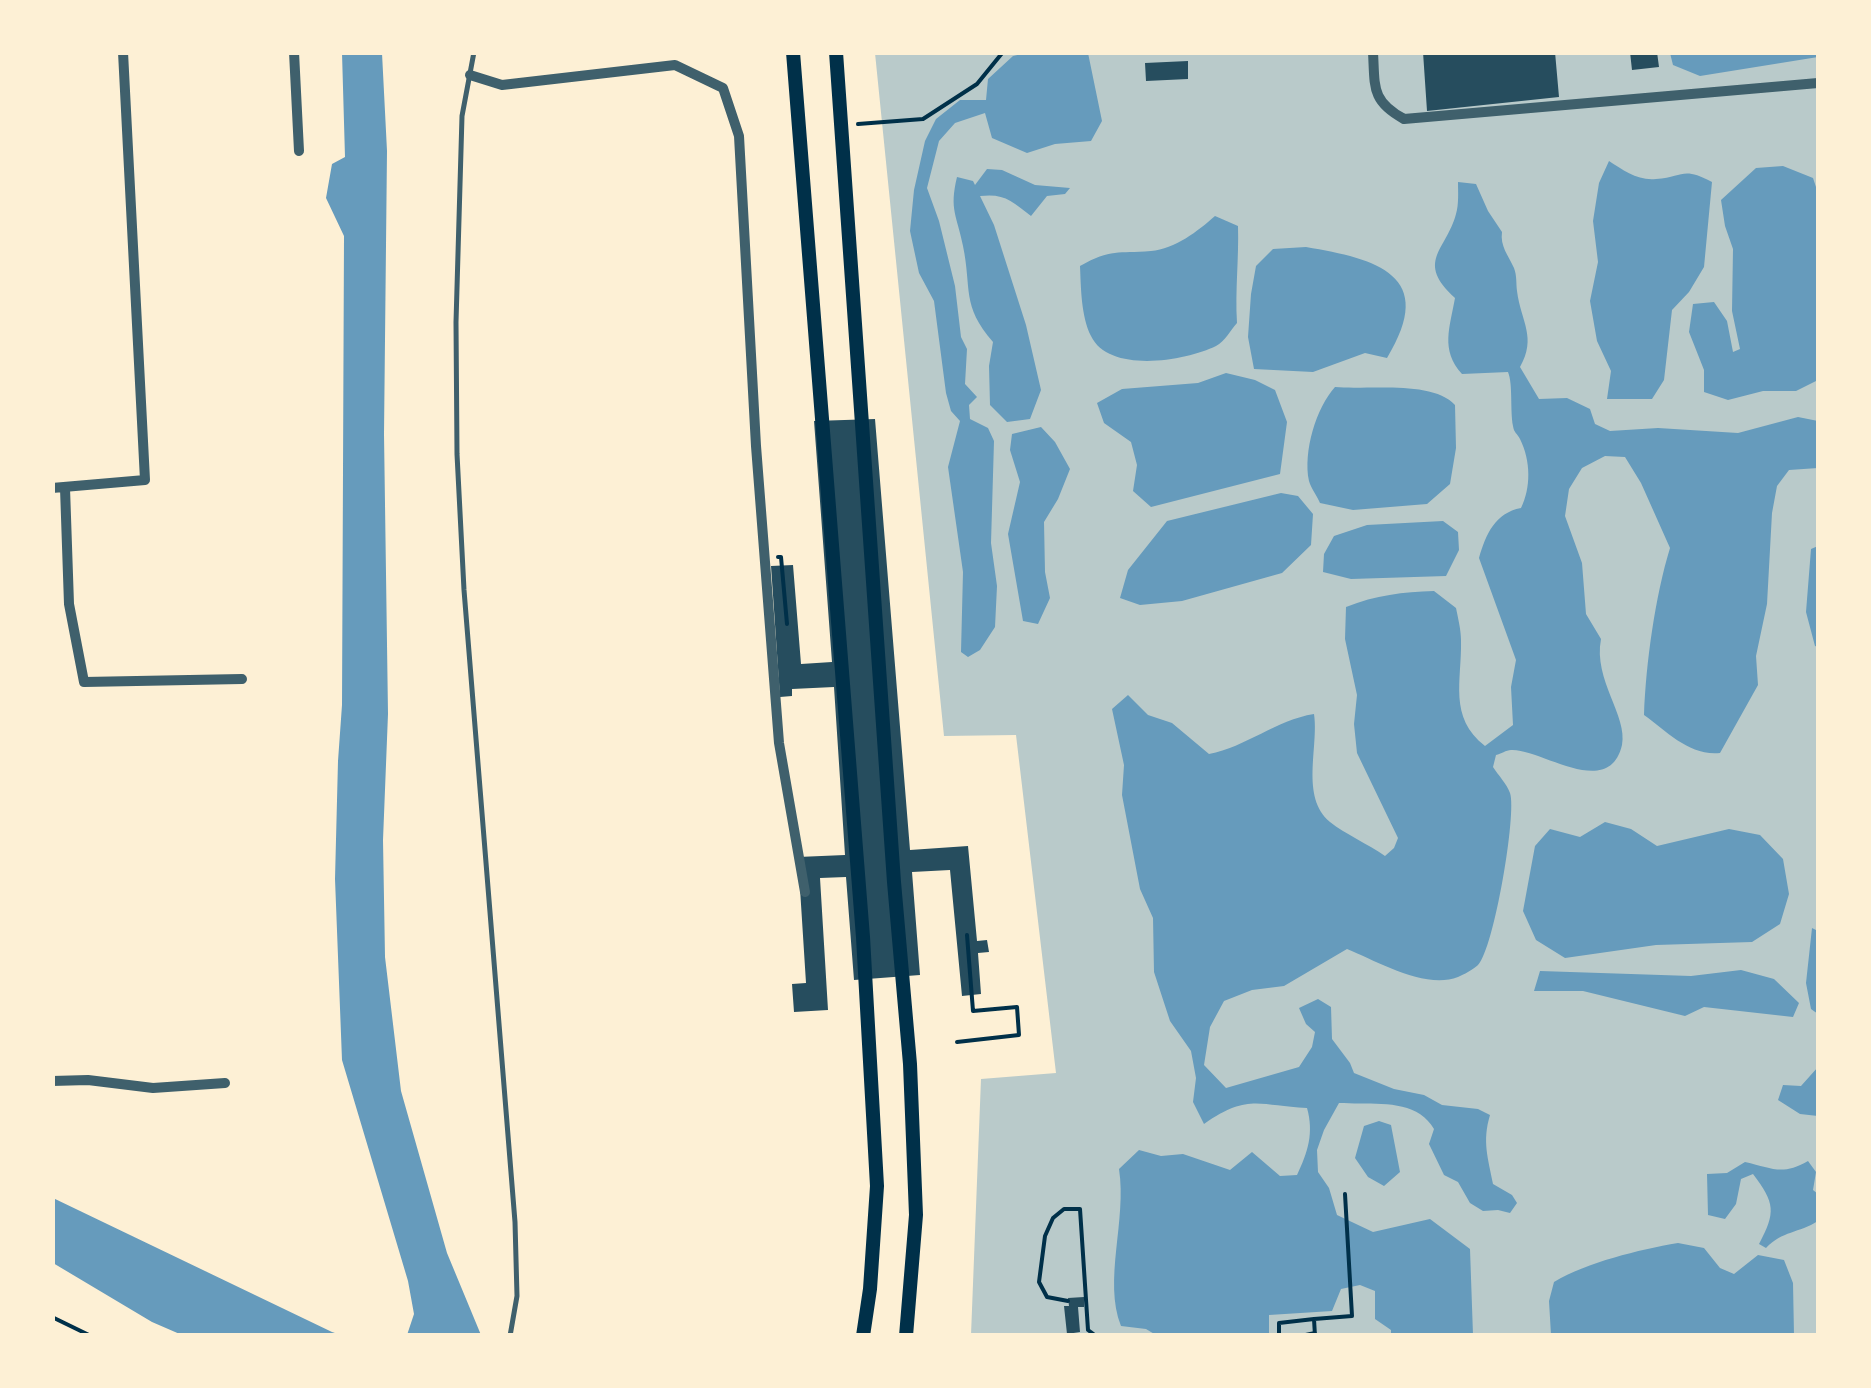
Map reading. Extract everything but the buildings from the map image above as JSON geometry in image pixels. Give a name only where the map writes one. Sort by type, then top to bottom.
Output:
[{"type":"main road","points":[[792,52],[863,938],[876,1203],[862,1336]]},
{"type":"main road","points":[[836,52],[910,1064],[916,1215],[906,1336]]},
{"type":"street","points":[[123,52],[145,480],[58,488],[70,604],[84,682],[242,678]]},
{"type":"street","points":[[294,52],[298,151]]},
{"type":"street","points":[[1373,52],[1375,93],[1384,108],[1404,120],[1818,83]]},
{"type":"street","points":[[470,75],[502,85],[675,65],[723,88],[739,136],[756,446],[779,743],[805,892]]},
{"type":"street","points":[[52,1081],[88,1080],[153,1088],[225,1084]]},
{"type":"lane","points":[[474,52],[462,116],[457,454],[464,590],[516,1222],[517,1296],[510,1336]]},
{"type":"path","points":[[840,126],[923,119],[978,84],[1003,52]]},
{"type":"path","points":[[783,572],[788,624]]},
{"type":"path","points":[[957,1042],[1018,1035],[1017,1008],[972,1010],[968,935]]},
{"type":"path","points":[[1279,1336],[1279,1322],[1352,1316],[1345,1194]]},
{"type":"path","points":[[1068,1301],[1047,1296],[1039,1282],[1040,1256],[1053,1218],[1064,1209],[1080,1209],[1088,1330],[1096,1336]]},
{"type":"path","points":[[52,1317],[91,1336]]},
{"type":"path","points":[[1300,1336],[1315,1334],[1314,1319]]},
{"type":"shaded area","points":[[875,53],[1818,53],[1818,1335],[971,1335],[981,1079],[1056,1073],[1016,735],[944,736]]},
{"type":"water","points":[[1818,52],[1818,57],[1700,76],[1673,65],[1670,53]]},
{"type":"water","points":[[342,53],[382,53],[387,151],[385,957],[401,1091],[447,1253],[481,1335],[407,1335],[414,1314],[408,1281],[342,1060],[335,879],[342,705],[344,236],[326,198],[332,164],[345,157]]},
{"type":"water","points":[[1088,53],[1102,121],[1091,141],[1055,144],[1027,153],[992,138],[985,113],[955,123],[939,141],[927,188],[955,286],[961,337],[967,349],[965,384],[977,397],[969,405],[970,419],[988,428],[994,441],[991,543],[997,586],[995,627],[980,650],[968,657],[961,652],[963,572],[948,467],[960,421],[951,411],[946,393],[934,301],[919,273],[910,231],[925,141],[936,119],[960,100],[986,100],[988,79],[1013,56]]},
{"type":"water","points":[[1609,161],[1643,178],[1688,173],[1712,182],[1704,267],[1672,310],[1664,380],[1652,399],[1607,399],[1611,371],[1597,341],[1590,301],[1598,262],[1593,221],[1599,183]]},
{"type":"water","points":[[1783,166],[1813,178],[1818,193],[1818,380],[1796,391],[1763,391],[1728,400],[1704,392],[1704,370],[1689,332],[1693,304],[1714,302],[1727,321],[1733,352],[1740,349],[1732,311],[1733,249],[1721,200],[1756,168]]},
{"type":"water","points":[[987,169],[1002,170],[1035,185],[1070,188],[1065,194],[1047,196],[1031,216],[1007,199],[980,196],[994,225],[1026,325],[1041,390],[1030,419],[1007,422],[990,405],[993,342],[972,307],[954,205],[957,177],[975,185]]},
{"type":"water","points":[[1458,182],[1476,184],[1502,232],[1503,246],[1515,271],[1528,338],[1520,367],[1539,399],[1567,398],[1590,409],[1595,424],[1610,431],[1658,428],[1738,433],[1798,417],[1818,421],[1818,468],[1789,470],[1777,486],[1767,604],[1756,656],[1758,685],[1720,753],[1689,747],[1644,715],[1652,630],[1670,548],[1625,457],[1605,456],[1582,468],[1569,489],[1565,516],[1582,563],[1586,614],[1601,639],[1602,669],[1620,722],[1622,745],[1615,761],[1603,769],[1589,771],[1524,752],[1509,750],[1496,755],[1493,767],[1510,793],[1510,826],[1491,934],[1476,967],[1458,977],[1431,980],[1347,949],[1284,986],[1252,990],[1224,1001],[1210,1027],[1204,1065],[1226,1088],[1299,1067],[1312,1047],[1315,1032],[1306,1024],[1299,1008],[1318,999],[1331,1007],[1332,1039],[1354,1073],[1394,1089],[1424,1095],[1442,1105],[1478,1109],[1490,1115],[1486,1142],[1493,1184],[1512,1195],[1517,1203],[1510,1213],[1483,1211],[1470,1203],[1458,1182],[1444,1175],[1429,1144],[1434,1129],[1426,1119],[1405,1107],[1339,1103],[1317,1150],[1318,1172],[1329,1188],[1337,1215],[1373,1232],[1430,1219],[1470,1249],[1473,1335],[1391,1335],[1391,1330],[1375,1319],[1375,1291],[1360,1285],[1341,1289],[1332,1311],[1269,1315],[1269,1335],[1156,1335],[1146,1329],[1121,1326],[1114,1289],[1119,1169],[1139,1150],[1161,1156],[1183,1154],[1230,1170],[1252,1152],[1280,1176],[1297,1175],[1307,1150],[1310,1126],[1307,1108],[1254,1104],[1232,1108],[1204,1124],[1193,1102],[1196,1078],[1191,1051],[1170,1021],[1154,972],[1153,918],[1140,889],[1122,795],[1124,765],[1112,709],[1128,695],[1148,715],[1172,723],[1209,754],[1314,714],[1313,786],[1321,812],[1330,822],[1385,856],[1398,838],[1357,753],[1357,695],[1345,639],[1346,607],[1390,595],[1434,591],[1456,608],[1461,636],[1461,711],[1473,735],[1485,746],[1513,725],[1511,687],[1516,660],[1479,558],[1493,526],[1504,515],[1521,508],[1527,492],[1528,465],[1524,447],[1513,428],[1508,372],[1462,374],[1451,356],[1448,338],[1455,298],[1443,285],[1435,265],[1456,214]]},
{"type":"water","points":[[1215,216],[1238,226],[1237,323],[1225,339],[1186,356],[1149,361],[1114,356],[1100,348],[1085,320],[1080,266],[1108,254],[1169,247]]},
{"type":"water","points":[[1306,247],[1376,266],[1392,276],[1403,290],[1406,307],[1401,330],[1387,358],[1365,353],[1313,372],[1254,369],[1248,337],[1256,266],[1273,249]]},
{"type":"water","points":[[1226,373],[1275,390],[1287,422],[1280,474],[1151,507],[1133,491],[1137,465],[1131,442],[1104,423],[1097,403],[1122,389],[1198,383]]},
{"type":"water","points":[[1335,387],[1416,389],[1445,397],[1455,405],[1456,448],[1450,484],[1427,504],[1353,510],[1320,503],[1309,481],[1308,457],[1317,418]]},
{"type":"water","points":[[1041,427],[1070,469],[1044,522],[1050,598],[1038,624],[1023,621],[1008,534],[1020,482],[1010,450],[1012,434]]},
{"type":"water","points":[[1281,493],[1298,496],[1313,514],[1311,545],[1282,573],[1182,601],[1140,605],[1120,598],[1128,570],[1167,521]]},
{"type":"water","points":[[1443,521],[1458,532],[1459,550],[1446,576],[1351,579],[1323,572],[1324,554],[1334,536],[1367,525]]},
{"type":"water","points":[[1818,546],[1818,647],[1806,612],[1811,549]]},
{"type":"water","points":[[1605,822],[1631,829],[1657,846],[1729,829],[1760,835],[1783,859],[1789,894],[1780,924],[1752,942],[1656,945],[1565,958],[1536,940],[1523,911],[1535,846],[1550,829],[1580,837]]},
{"type":"water","points":[[1812,928],[1818,931],[1818,1014],[1811,1009],[1806,983]]},
{"type":"water","points":[[1741,970],[1774,979],[1799,1003],[1793,1017],[1704,1007],[1685,1016],[1583,991],[1534,991],[1540,971],[1691,976]]},
{"type":"water","points":[[1818,1067],[1818,1116],[1800,1114],[1778,1100],[1783,1085],[1801,1086]]},
{"type":"water","points":[[1379,1121],[1391,1125],[1400,1172],[1384,1186],[1368,1177],[1355,1158],[1364,1126]]},
{"type":"water","points":[[1808,1161],[1816,1172],[1813,1190],[1818,1194],[1818,1221],[1811,1225],[1778,1238],[1766,1248],[1759,1244],[1771,1208],[1753,1174],[1741,1179],[1736,1204],[1725,1219],[1708,1215],[1707,1174],[1727,1173],[1745,1162],[1784,1169]]},
{"type":"water","points":[[53,1198],[341,1335],[182,1335],[152,1322],[53,1263]]},
{"type":"water","points":[[1678,1243],[1704,1248],[1720,1268],[1734,1274],[1758,1255],[1784,1260],[1793,1283],[1794,1335],[1551,1335],[1549,1301],[1554,1282],[1582,1268]]}]
